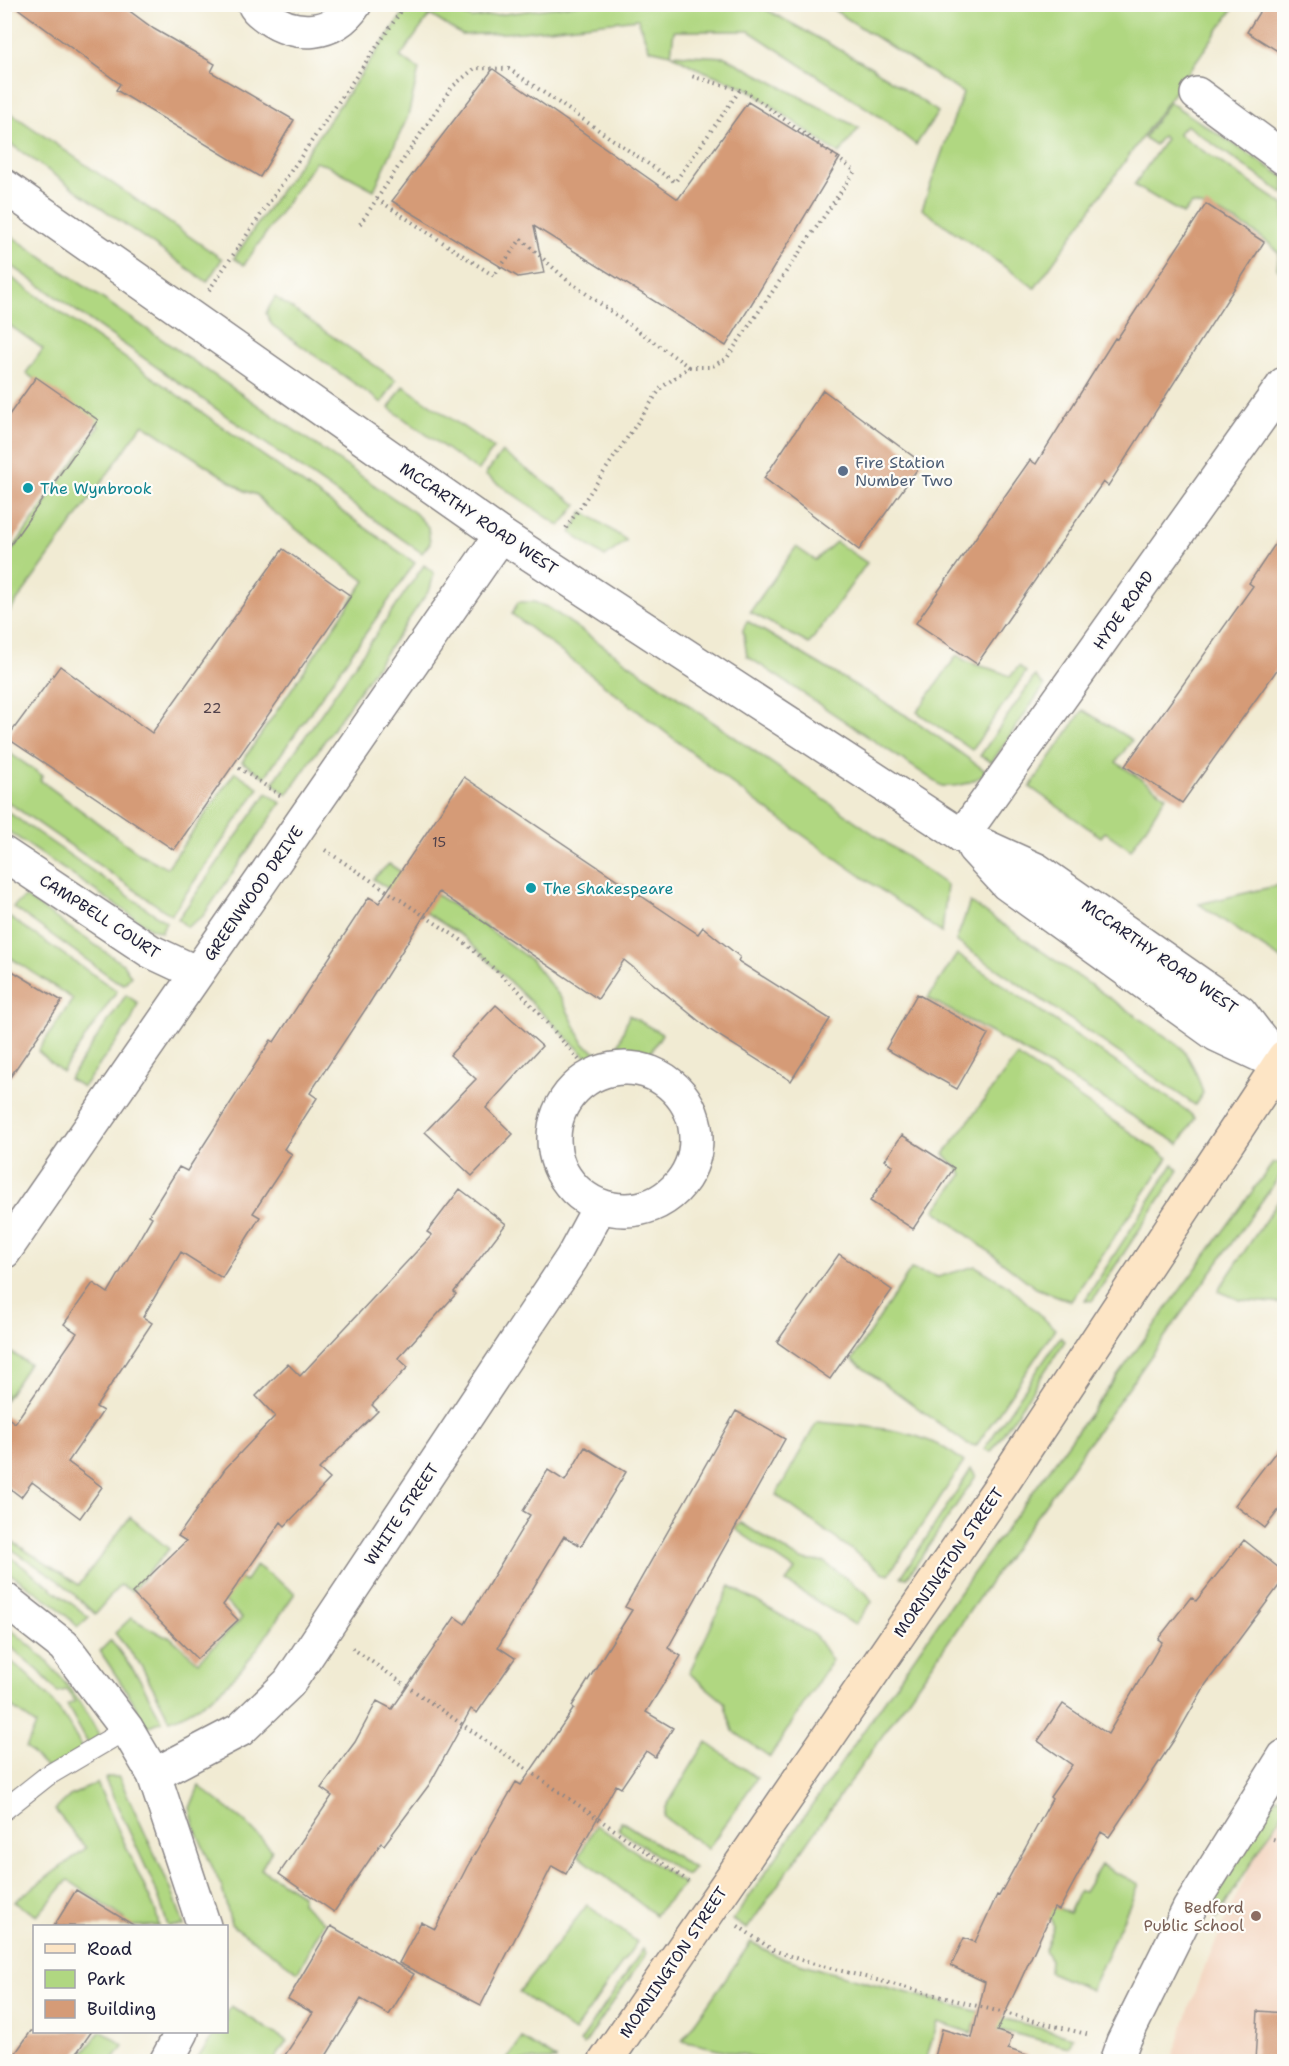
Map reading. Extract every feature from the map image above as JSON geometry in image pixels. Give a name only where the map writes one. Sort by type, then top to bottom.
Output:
[{"type":"main road","name":"MORNINGTON STREET","points":[[605,2061],[712,1904],[795,1789],[873,1669],[1005,1481],[1283,1063]]},
{"type":"street","points":[[254,4],[280,27],[302,32],[323,29],[349,14],[355,4]]},
{"type":"street","points":[[1197,94],[1284,158]]},
{"type":"street","name":"MCCARTHY ROAD WEST","points":[[4,186],[501,535],[962,836],[1007,884],[1217,1035],[1283,1063]]},
{"type":"street","name":"HYDE ROAD","points":[[962,836],[1284,384]]},
{"type":"street","name":"GREENWOOD DRIVE","points":[[4,1252],[501,535]]},
{"type":"street","name":"CAMPBELL COURT","points":[[4,854],[150,951],[197,974]]},
{"type":"street","points":[[618,1069],[643,1070],[659,1076],[678,1092],[694,1121],[696,1151],[688,1174],[672,1193],[651,1206],[627,1210],[600,1206],[581,1194],[564,1176],[558,1161],[554,1137],[560,1112],[568,1096],[593,1076],[618,1069]]},
{"type":"street","name":"WHITE STREET","points":[[154,1775],[240,1730],[289,1683],[572,1258],[600,1206]]},
{"type":"street","points":[[4,1599],[64,1646],[127,1729],[154,1775],[204,1925]]},
{"type":"street","points":[[1120,2052],[1189,1909],[1284,1757]]},
{"type":"street","points":[[166,2061],[181,2033]]},
{"type":"lane","points":[[4,1810],[47,1776],[127,1729]]},
{"type":"path","points":[[191,317],[406,4]]},
{"type":"path","points":[[360,224],[452,87],[475,68],[509,69],[675,182],[740,90]]},
{"type":"path","points":[[377,199],[494,276],[521,239],[567,280],[689,367],[711,367],[727,358],[855,171],[747,92],[691,76]]},
{"type":"path","points":[[564,531],[662,388],[689,367]]},
{"type":"path","points":[[239,768],[284,798]]},
{"type":"path","points":[[297,830],[464,942],[520,992],[593,1076]]},
{"type":"path","points":[[324,1629],[691,1884],[750,1936],[784,1954],[1120,2052]]},
{"type":"path","points":[[1273,1839],[1284,1842]]},
{"type":"shaded area","name":"Bedford Public School","points":[[1284,1811],[1284,2061],[1171,2062],[1200,1977],[1255,1855]]},
{"type":"green space","points":[[582,4],[758,5],[871,67],[938,112],[916,145],[882,118],[749,31],[674,31],[671,54],[649,49],[638,19],[522,32],[462,35],[430,15],[400,57],[419,69],[408,116],[374,190],[329,166],[315,162],[244,265],[234,258],[409,5],[434,5],[472,18]]},
{"type":"green space","points":[[826,5],[1236,5],[1035,288],[922,209],[963,93]]},
{"type":"green space","points":[[671,54],[725,57],[859,128],[839,154],[748,89],[694,67]]},
{"type":"green space","points":[[1169,102],[1284,177],[1284,194],[1186,125],[1178,134],[1284,205],[1284,274],[1277,268],[1279,253],[1238,222],[1213,210],[1191,204],[1183,214],[1134,185],[1166,139],[1162,136],[1155,145],[1144,138]]},
{"type":"green space","points":[[5,109],[222,259],[207,282],[5,140]]},
{"type":"green space","points":[[4,231],[415,513],[428,527],[430,543],[422,553],[5,261]]},
{"type":"green space","points":[[5,273],[415,563],[265,777],[242,762],[365,581],[267,507],[257,495],[245,491],[143,424],[5,618],[5,560],[99,426],[26,373],[43,349],[5,322]]},
{"type":"green space","points":[[275,297],[396,380],[382,403],[272,325],[266,313]]},
{"type":"green space","points":[[403,386],[494,448],[478,471],[389,408]]},
{"type":"green space","points":[[502,452],[577,505],[560,526],[485,475]]},
{"type":"green space","points":[[583,511],[626,541],[605,557],[571,533]]},
{"type":"green space","points":[[836,542],[867,563],[809,644],[750,612],[796,547],[815,560]]},
{"type":"green space","points":[[424,565],[434,573],[430,589],[287,795],[273,783]]},
{"type":"green space","points":[[518,602],[534,602],[549,608],[947,885],[942,933],[756,802],[512,614]]},
{"type":"green space","points":[[747,621],[917,722],[987,772],[966,783],[942,786],[747,656],[743,630]]},
{"type":"green space","points":[[957,655],[970,663],[997,670],[1010,677],[1019,666],[1026,672],[972,750],[917,712]]},
{"type":"green space","points":[[1035,676],[1044,686],[992,762],[980,756]]},
{"type":"green space","points":[[1083,710],[1132,740],[1116,762],[1166,796],[1131,850],[1105,832],[1101,837],[1030,787]]},
{"type":"green space","points":[[5,750],[43,776],[40,780],[140,854],[167,868],[235,772],[259,788],[171,915],[5,800]]},
{"type":"green space","points":[[267,793],[281,803],[203,916],[187,927],[178,919]]},
{"type":"green space","points":[[5,810],[166,922],[161,932],[150,928],[5,829]]},
{"type":"green space","points":[[389,864],[482,924],[532,961],[561,998],[584,1044],[602,1056],[618,1046],[629,1015],[662,1034],[646,1060],[622,1060],[596,1066],[464,937],[373,879]]},
{"type":"green space","points":[[1284,884],[1284,961],[1199,904]]},
{"type":"green space","points":[[25,897],[123,964],[131,976],[124,984],[115,980],[13,907]]},
{"type":"green space","points":[[970,902],[1181,1047],[1194,1068],[1203,1093],[1195,1105],[956,941]]},
{"type":"green space","points":[[9,917],[117,991],[62,1072],[38,1051],[73,999],[5,954],[5,924]]},
{"type":"green space","points":[[957,954],[1186,1110],[1195,1118],[1179,1144],[1029,1054],[928,998]]},
{"type":"green space","points":[[126,995],[138,1003],[131,1022],[83,1087],[69,1079]]},
{"type":"green space","points":[[1017,1056],[1168,1158],[1071,1301],[1036,1288],[935,1210],[963,1174],[944,1154]]},
{"type":"green space","points":[[1273,1163],[1284,1163],[1284,1170],[1018,1542],[747,1929],[733,1920],[956,1597]]},
{"type":"green space","points":[[1173,1164],[1179,1170],[1092,1301],[1085,1300]]},
{"type":"green space","points":[[1284,1192],[1284,1304],[1240,1300],[1218,1291]]},
{"type":"green space","points":[[975,1266],[1009,1286],[1055,1329],[976,1446],[966,1443],[852,1360],[911,1269],[938,1277]]},
{"type":"green space","points":[[1060,1337],[1065,1341],[991,1452],[984,1449]]},
{"type":"green space","points":[[6,1349],[29,1364],[5,1400],[4,1352]]},
{"type":"green space","points":[[817,1422],[875,1428],[913,1435],[948,1450],[964,1462],[889,1574],[882,1572],[776,1495]]},
{"type":"green space","points":[[971,1469],[976,1476],[907,1578],[901,1577]]},
{"type":"green space","points":[[130,1517],[169,1549],[132,1591],[120,1585],[95,1614],[63,1584],[10,1548],[13,1542],[79,1585]]},
{"type":"green space","points":[[741,1523],[801,1560],[824,1562],[866,1593],[872,1601],[855,1625],[786,1582],[795,1570],[735,1529]]},
{"type":"green space","points":[[188,1548],[245,1582],[256,1565],[295,1593],[256,1650],[228,1683],[192,1710],[170,1720],[142,1667],[115,1633],[131,1618],[170,1637],[198,1662],[242,1618],[179,1557]]},
{"type":"green space","points":[[4,1552],[89,1617],[78,1627],[55,1605],[5,1570]]},
{"type":"green space","points":[[730,1586],[815,1635],[832,1660],[770,1757],[733,1731],[724,1702],[689,1673]]},
{"type":"green space","points":[[4,1625],[35,1649],[61,1678],[84,1709],[103,1742],[91,1749],[67,1705],[75,1701],[66,1690],[57,1692],[40,1672],[5,1642]]},
{"type":"green space","points":[[111,1640],[139,1678],[162,1721],[146,1727],[131,1698],[100,1651]]},
{"type":"green space","points":[[4,1656],[29,1676],[50,1699],[69,1725],[84,1753],[51,1771],[26,1748],[36,1725],[5,1702]]},
{"type":"green space","points":[[706,1742],[757,1778],[708,1849],[664,1817],[666,1807]]},
{"type":"green space","points":[[119,1777],[174,1896],[184,1925],[168,1925],[155,1887],[105,1779]]},
{"type":"green space","points":[[97,1783],[156,1912],[159,1925],[122,1925],[125,1919],[68,1880],[37,1916],[14,1902],[86,1848],[55,1810],[70,1796]]},
{"type":"green space","points":[[199,1786],[244,1821],[272,1850],[261,1869],[302,1895],[301,1903],[324,1922],[298,1972],[231,1924],[222,1888],[195,1829],[190,1808]]},
{"type":"green space","points":[[1277,1797],[1284,1799],[1284,1810],[1217,1918],[1210,1905]]},
{"type":"green space","points":[[621,1821],[694,1868],[687,1876],[619,1830]]},
{"type":"green space","points":[[596,1825],[684,1884],[655,1915],[579,1856]]},
{"type":"green space","points":[[1101,1865],[1139,1884],[1091,1990],[1049,1972],[1050,1959],[1045,1950],[1054,1926],[1051,1920],[1011,1898],[1016,1889],[1069,1913],[1079,1891],[1084,1892]]},
{"type":"green space","points":[[587,1905],[637,1942],[574,2032],[519,1992]]},
{"type":"green space","points":[[751,1942],[777,1956],[822,1970],[1073,2037],[1069,2047],[975,2024],[971,2033],[938,2022],[925,2062],[772,2061],[682,2041]]},
{"type":"green space","points":[[643,1949],[646,1954],[584,2045],[580,2042]]},
{"type":"green space","points":[[231,2006],[287,2041],[274,2061],[196,2061],[214,2033],[228,2033],[228,2011]]},
{"type":"green space","points":[[99,2033],[105,2033],[123,2046],[112,2061],[77,2061]]},
{"type":"green space","points":[[522,2038],[556,2059],[556,2060],[506,2061]]},
{"type":"building","points":[[12,4],[120,4],[154,29],[215,64],[211,72],[294,120],[260,177],[116,90],[120,84]]},
{"type":"building","points":[[1264,4],[1284,4],[1284,55],[1247,32]]},
{"type":"building","points":[[493,69],[678,199],[748,102],[840,158],[726,346],[534,226],[544,273],[518,277],[392,201]]},
{"type":"building","points":[[1206,204],[1264,242],[1108,486],[1103,482],[977,664],[916,623],[1030,460],[1036,464],[1115,338],[1117,339]]},
{"type":"building","name":"The Wynbrook","points":[[36,377],[98,420],[4,554],[4,422]]},
{"type":"building","name":"Fire Station Number Two","points":[[823,390],[922,463],[859,550],[764,478]]},
{"type":"building","points":[[1284,531],[1284,660],[1182,803],[1125,766],[1253,586],[1249,583]]},
{"type":"building","points":[[283,549],[351,596],[174,850],[7,738],[60,666],[152,733]]},
{"type":"building","points":[[464,777],[698,934],[703,927],[740,957],[738,961],[830,1019],[791,1081],[710,1030],[624,960],[598,999],[439,892],[310,1093],[317,1098],[284,1149],[292,1154],[253,1213],[260,1217],[222,1278],[181,1252],[143,1317],[152,1323],[96,1407],[103,1411],[68,1462],[102,1487],[80,1518],[32,1482],[21,1497],[4,1484],[4,1415],[15,1423],[77,1333],[64,1324],[93,1283],[108,1293],[152,1217],[149,1215],[179,1167],[187,1171],[271,1040],[274,1042],[369,897],[379,903]]},
{"type":"building","points":[[4,966],[62,1001],[4,1086]]},
{"type":"building","points":[[917,994],[988,1034],[957,1089],[886,1049]]},
{"type":"building","points":[[496,1005],[542,1046],[486,1108],[513,1134],[472,1176],[425,1132],[476,1079],[450,1055]]},
{"type":"building","points":[[902,1135],[954,1168],[913,1229],[870,1201],[893,1166],[885,1160]]},
{"type":"building","points":[[460,1189],[506,1224],[454,1292],[456,1294],[398,1358],[408,1367],[372,1405],[378,1411],[319,1469],[330,1479],[285,1526],[281,1522],[223,1605],[238,1620],[197,1659],[132,1593],[186,1541],[178,1536],[225,1469],[275,1416],[256,1396],[288,1364],[300,1376],[432,1235],[427,1232]]},
{"type":"building","points":[[839,1254],[892,1290],[830,1379],[777,1342]]},
{"type":"building","points":[[736,1411],[785,1439],[668,1648],[681,1656],[646,1712],[673,1728],[655,1757],[646,1751],[621,1788],[616,1785],[566,1874],[552,1866],[481,2005],[399,1963],[421,1922],[435,1929],[467,1867],[516,1782],[521,1785],[574,1708],[572,1706],[632,1610],[625,1607]]},
{"type":"building","points":[[1284,1441],[1284,1503],[1265,1528],[1235,1505]]},
{"type":"building","points":[[585,1447],[626,1472],[581,1546],[564,1536],[498,1647],[515,1658],[477,1713],[471,1709],[429,1785],[384,1845],[381,1843],[334,1912],[279,1874],[332,1796],[321,1788],[355,1742],[377,1701],[392,1709],[455,1617],[465,1624],[530,1515],[523,1511],[548,1470],[565,1481]]},
{"type":"building","points":[[1244,1540],[1284,1572],[1284,1579],[1206,1684],[1174,1740],[1109,1837],[1101,1832],[1059,1910],[1054,1908],[997,2031],[1012,2036],[1008,2049],[1027,2055],[1027,2061],[934,2061],[942,2029],[972,2038],[985,1982],[951,1966],[964,1938],[975,1942],[997,1895],[999,1896],[1052,1799],[1050,1797],[1072,1765],[1038,1741],[1063,1704],[1108,1734],[1162,1642],[1158,1639],[1191,1597],[1196,1601]]},
{"type":"building","points":[[76,1890],[133,1925],[55,1925]]},
{"type":"building","points":[[331,1926],[414,1974],[389,2015],[361,1999],[323,2061],[281,2061],[313,2013],[288,1999]]},
{"type":"building","points":[[1258,2011],[1284,2013],[1284,2061],[1255,2061]]},
{"type":"building","points":[[31,2031],[33,2033],[91,2033],[71,2061],[10,2061]]},
{"type":"place","name":"Fire Station Number Two","points":[[843,471]]},
{"type":"place","name":"The Wynbrook","points":[[28,488]]},
{"type":"place","name":"The Shakespeare","points":[[531,888]]},
{"type":"place","name":"Bedford Public School","points":[[1256,1916]]}]
